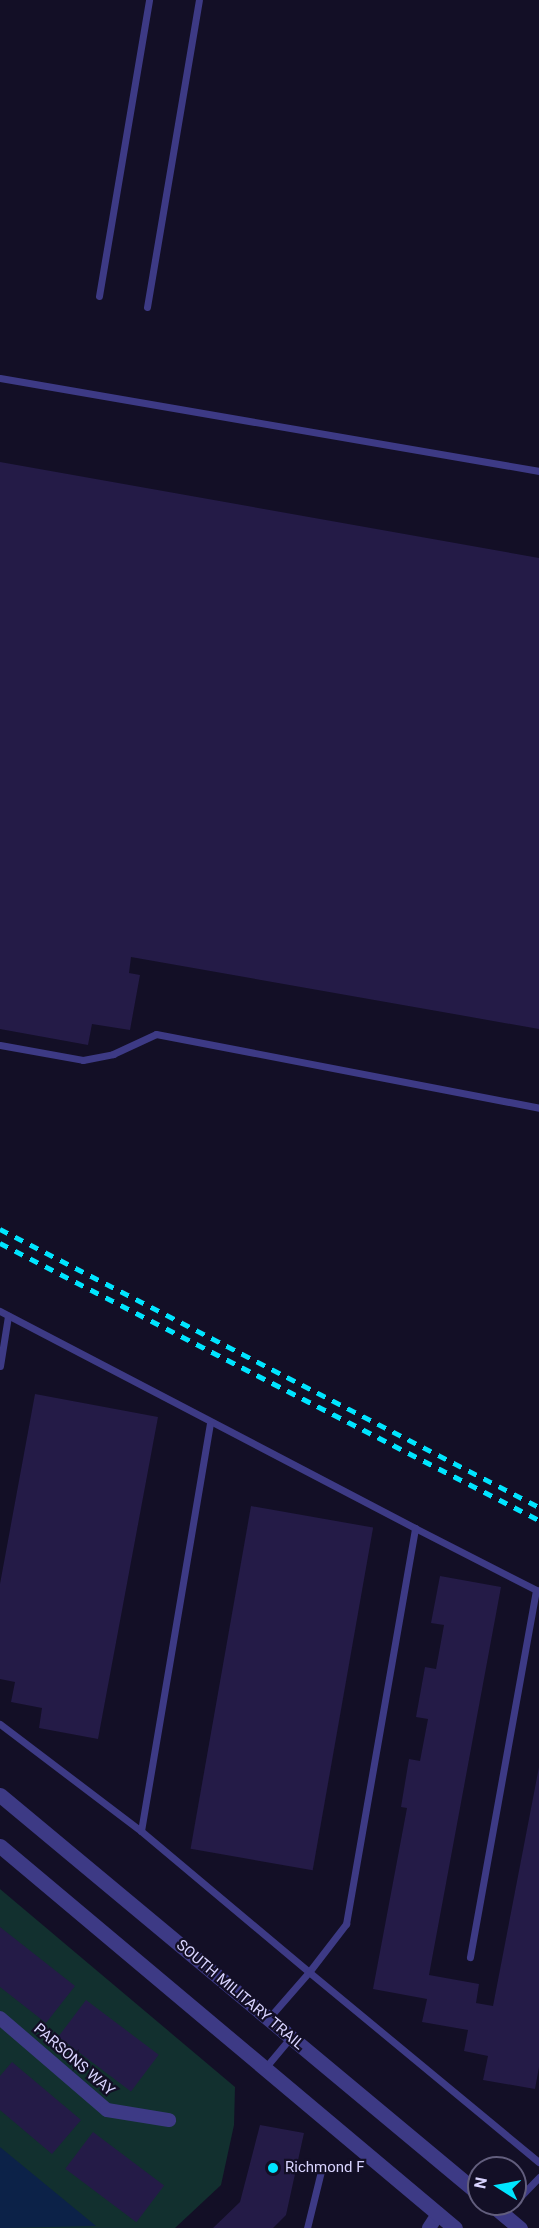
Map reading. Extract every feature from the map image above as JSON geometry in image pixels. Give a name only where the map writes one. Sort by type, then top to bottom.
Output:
[{"type":"street","name":"SOUTH MILITARY TRAIL","points":[[0,1795],[467,2184]]},
{"type":"street","points":[[0,1846],[455,2228]]},
{"type":"street","name":"PARSONS WAY","points":[[0,2018],[107,2110],[169,2120]]},
{"type":"street","points":[[429,2228],[438,2214]]},
{"type":"lane","points":[[99,296],[149,0]]},
{"type":"lane","points":[[147,307],[199,0]]},
{"type":"lane","points":[[0,378],[539,471]]},
{"type":"lane","points":[[0,1045],[83,1060],[112,1054],[156,1034],[539,1108]]},
{"type":"lane","points":[[0,1311],[537,1591],[470,1957]]},
{"type":"lane","points":[[0,1366],[8,1316]]},
{"type":"lane","points":[[141,1831],[210,1422]]},
{"type":"lane","points":[[268,2019],[309,1972],[346,1924],[415,1528]]},
{"type":"lane","points":[[0,1724],[141,1831],[539,2162]]},
{"type":"lane","points":[[265,2068],[291,2037]]},
{"type":"lane","points":[[307,2228],[322,2167]]},
{"type":"lane","points":[[527,2189],[539,2177]]},
{"type":"green space","points":[[0,1889],[235,2087],[234,2125],[221,2185],[175,2228],[0,2228]]},
{"type":"water","points":[[0,2147],[96,2226],[0,2228]]},
{"type":"building","points":[[0,462],[539,558],[539,1029],[131,957],[129,973],[140,975],[130,1030],[92,1024],[88,1045],[0,1029]]},
{"type":"building","points":[[35,1394],[158,1417],[98,1739],[39,1728],[42,1708],[11,1702],[15,1682],[0,1679],[0,1584]]},
{"type":"building","points":[[251,1506],[373,1528],[313,1870],[191,1849]]},
{"type":"building","points":[[440,1576],[501,1587],[429,1975],[479,1984],[476,2003],[493,2006],[539,1767],[539,2067],[535,2089],[483,2080],[488,2056],[464,2051],[468,2030],[422,2022],[427,1999],[373,1989],[407,1808],[401,1807],[409,1759],[420,1761],[428,1719],[416,1717],[425,1667],[436,1669],[444,1625],[431,1623]]},
{"type":"building","points":[[0,1927],[75,1986],[46,2023],[0,1987]]},
{"type":"building","points":[[86,2000],[159,2055],[131,2092],[58,2037]]},
{"type":"building","points":[[12,2062],[81,2120],[52,2154],[0,2110],[0,2076]]},
{"type":"building","name":"Richmond F","points":[[260,2125],[304,2133],[286,2215],[273,2228],[213,2228],[240,2202]]},
{"type":"building","points":[[93,2132],[164,2186],[136,2222],[65,2169]]},
{"type":"railway","points":[[0,1229],[539,1507]]},
{"type":"railway","points":[[0,1243],[539,1520]]},
{"type":"place","name":"Richmond F","points":[[273,2168]]}]
